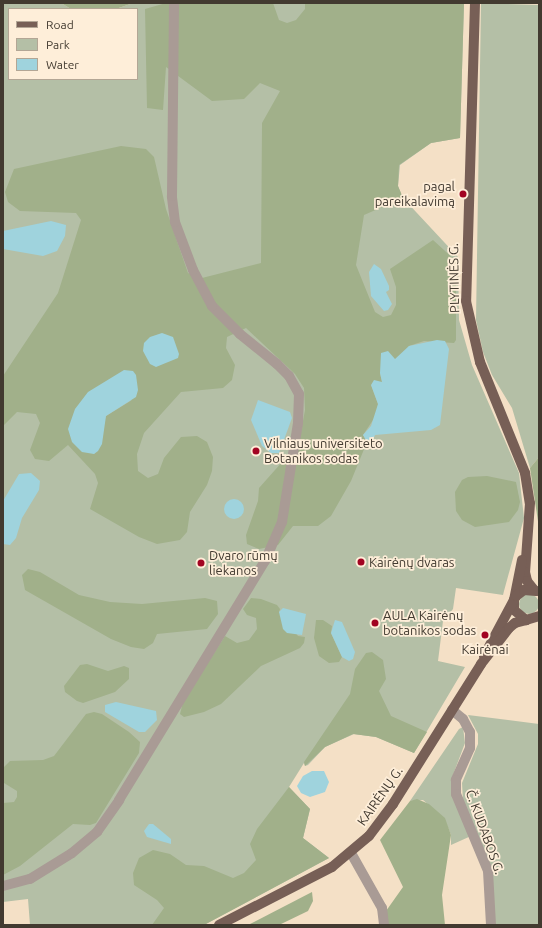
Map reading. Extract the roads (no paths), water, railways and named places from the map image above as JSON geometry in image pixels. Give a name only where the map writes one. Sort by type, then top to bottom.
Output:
[{"type":"main road","name":"PLYTINĖS G.","points":[[475,3],[466,301],[480,362],[525,473],[530,503],[526,572],[527,581],[537,591]]},
{"type":"main road","name":"PLYTINĖS G.","points":[[514,600],[527,541]]},
{"type":"main road","points":[[526,620],[514,610],[514,600],[524,590],[537,591]]},
{"type":"main road","name":"KAIRĖNŲ G.","points":[[481,664],[488,644],[514,600]]},
{"type":"main road","name":"KAIRĖNŲ G.","points":[[219,925],[314,877],[351,853],[380,822],[481,664],[509,628],[515,623],[539,616]]},
{"type":"street","points":[[3,886],[30,879],[72,853],[97,832],[119,800],[265,561],[282,522],[298,423],[299,394],[289,376],[277,364],[240,334],[212,306],[193,270],[175,222],[172,196],[174,3]]},
{"type":"street","name":"Č. KUDABOS G.","points":[[452,710],[463,719],[470,732],[470,748],[456,780],[456,794],[488,871],[491,925]]},
{"type":"street","points":[[351,853],[382,908],[384,925]]},
{"type":"water","points":[[51,221],[66,225],[65,236],[57,251],[43,256],[3,249],[3,231]]},
{"type":"water","points":[[374,264],[381,269],[389,286],[389,290],[386,292],[392,304],[388,310],[384,311],[371,296],[369,272]]},
{"type":"water","points":[[162,333],[173,337],[179,354],[178,358],[156,367],[150,364],[143,351],[144,343],[150,337]]},
{"type":"water","points":[[437,340],[445,341],[449,349],[440,425],[431,430],[375,435],[373,440],[367,442],[363,435],[371,426],[378,404],[371,385],[374,380],[382,382],[380,373],[381,353],[388,351],[395,359],[409,346]]},
{"type":"water","points":[[124,370],[133,371],[136,375],[138,390],[136,397],[106,416],[102,444],[98,451],[94,454],[82,452],[72,442],[68,429],[75,409],[88,392]]},
{"type":"water","points":[[258,400],[290,412],[292,418],[279,453],[271,453],[262,446],[251,420]]},
{"type":"water","points":[[31,473],[40,481],[39,490],[22,518],[16,538],[10,545],[3,544],[3,501],[19,474]]},
{"type":"water","points":[[234,499],[241,502],[244,509],[241,516],[234,519],[227,516],[224,509],[227,502]]},
{"type":"water","points":[[283,608],[306,614],[302,635],[287,633],[283,629],[279,612]]},
{"type":"water","points":[[335,620],[342,622],[355,652],[353,659],[349,661],[342,657],[331,633]]},
{"type":"water","points":[[116,702],[156,711],[157,720],[145,732],[139,732],[105,712],[105,705]]},
{"type":"water","points":[[312,771],[324,771],[329,782],[325,792],[310,797],[301,793],[297,786],[303,776]]},
{"type":"water","points":[[149,824],[153,824],[171,839],[171,844],[147,837],[144,831]]},
{"type":"place","name":"pagal pareikalavimą","points":[[463,194]]},
{"type":"place","name":"Vilniaus universiteto Botanikos sodas","points":[[256,451]]},
{"type":"place","name":"Kairėnų dvaras","points":[[361,562]]},
{"type":"place","name":"Dvaro rūmų liekanos","points":[[201,563]]},
{"type":"place","name":"AULA Kairėnų botanikos sodas","points":[[375,623]]},
{"type":"place","name":"Kairėnai","points":[[485,635]]}]
